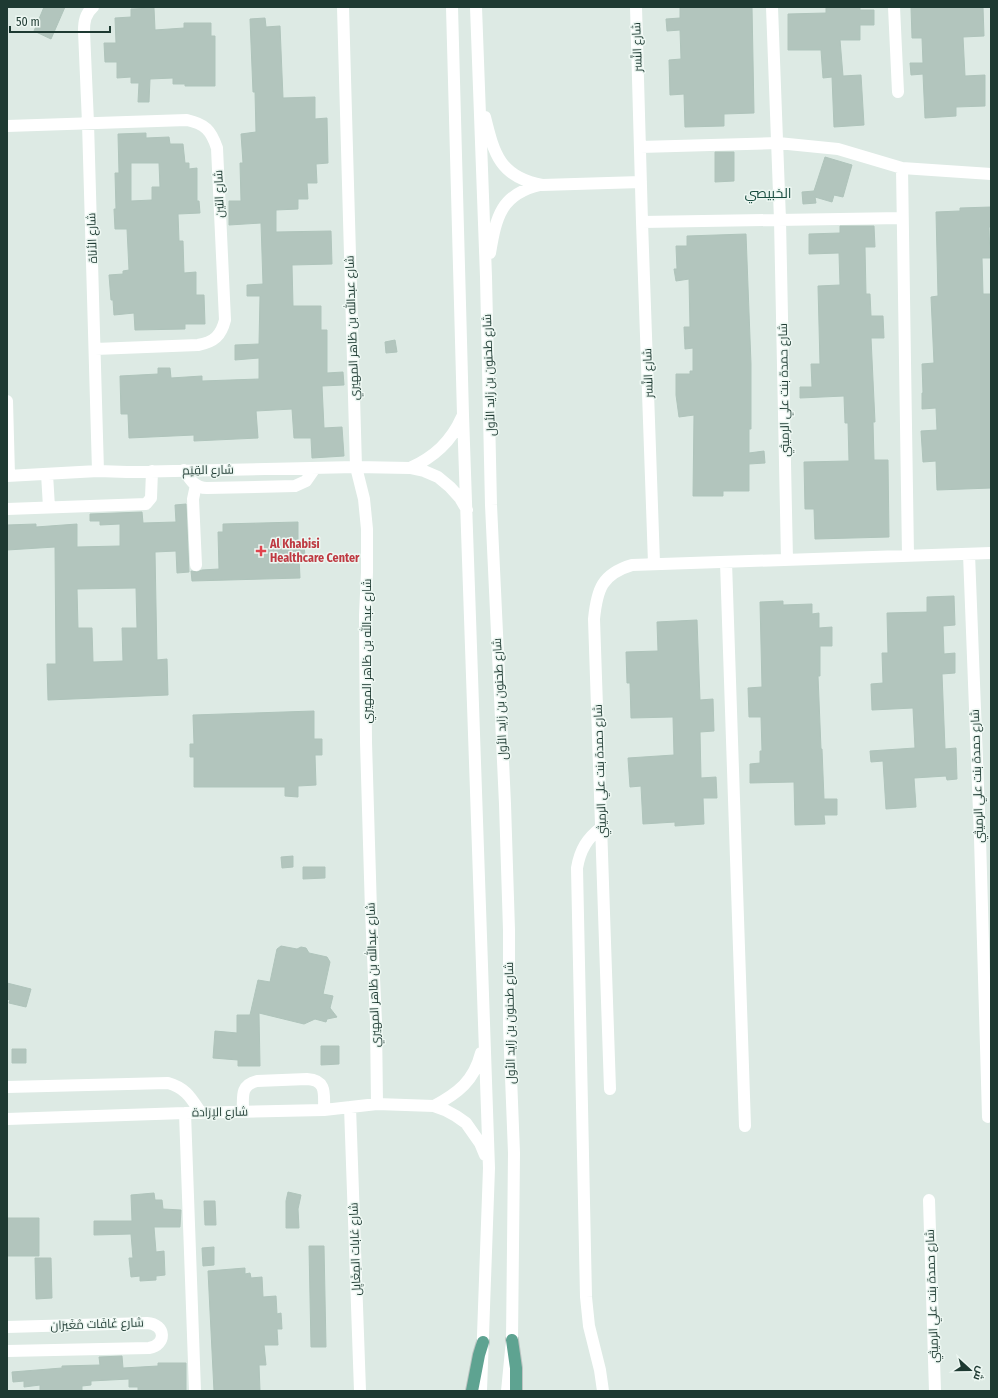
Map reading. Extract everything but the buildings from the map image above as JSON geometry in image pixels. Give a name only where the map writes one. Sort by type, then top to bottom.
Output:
[{"type":"main road","points":[[512,1340],[516,1368],[516,1391]]},
{"type":"main road","points":[[472,1391],[483,1342]]},
{"type":"street","name":"شارع الأناة","points":[[93,7],[86,16],[84,23],[98,471]]},
{"type":"street","name":"شارع عبدالله بن ظاهر المهيري","points":[[343,7],[356,467],[364,499],[367,529],[365,615],[366,742],[376,1022],[377,1104]]},
{"type":"street","points":[[452,7],[463,414],[489,1168],[481,1391]]},
{"type":"street","name":"شارع طحنون بن زايد الأول","points":[[476,7],[486,277],[491,504],[505,804],[509,930],[509,1026],[514,1153],[512,1340],[508,1391]]},
{"type":"street","name":"شارع النَّسر","points":[[636,7],[654,564]]},
{"type":"street","name":"شارع حمدة بنت علي الرميثي","points":[[772,7],[778,143],[787,560]]},
{"type":"street","points":[[894,7],[898,92]]},
{"type":"street","points":[[479,94],[492,144],[497,157],[505,168],[516,176],[528,182],[542,184],[641,182]]},
{"type":"street","name":"شارع التين","points":[[7,126],[187,120],[201,124],[213,135],[217,148],[225,320],[220,333],[215,339],[208,343],[198,345],[95,349]]},
{"type":"street","points":[[640,147],[778,143],[838,149],[902,168],[991,174]]},
{"type":"street","points":[[902,168],[908,555]]},
{"type":"street","points":[[486,277],[494,229],[498,216],[506,204],[516,194],[528,188],[542,184]]},
{"type":"street","points":[[642,222],[902,218]]},
{"type":"street","points":[[7,401],[8,475]]},
{"type":"street","name":"شارع القِيَم","points":[[410,468],[430,457],[448,442],[457,429],[463,414]]},
{"type":"street","name":"شارع القِيَم","points":[[8,475],[98,471],[356,467],[410,468],[424,471],[450,486],[460,498],[467,511]]},
{"type":"street","points":[[184,470],[193,483],[203,488],[295,486],[306,480],[315,468]]},
{"type":"street","points":[[7,509],[146,504],[151,498],[152,471]]},
{"type":"street","points":[[47,474],[49,507]]},
{"type":"street","points":[[196,485],[193,499],[196,565]]},
{"type":"street","name":"شارع حمدة بنت علي الرميثي","points":[[610,1089],[594,619],[596,601],[600,588],[608,578],[619,569],[632,565],[991,553]]},
{"type":"street","name":"شارع حمدة بنت علي الرميثي","points":[[969,554],[988,1117]]},
{"type":"street","points":[[726,562],[745,1126]]},
{"type":"street","points":[[602,828],[595,832],[584,844],[578,860],[577,872],[586,1297],[589,1326],[600,1370],[603,1391]]},
{"type":"street","points":[[434,1106],[458,1092],[467,1082],[475,1071],[484,1044]]},
{"type":"street","points":[[243,1112],[244,1092],[246,1086],[251,1083],[257,1081],[306,1079],[312,1079],[322,1086],[324,1092],[324,1110]]},
{"type":"street","points":[[7,1087],[168,1083],[184,1090],[201,1113]]},
{"type":"street","name":"شارع الإرَادة","points":[[7,1119],[324,1110],[377,1104],[434,1106],[446,1110],[456,1116],[466,1123],[474,1132],[480,1143],[489,1168]]},
{"type":"street","name":"شارع غابات المِغَايِل","points":[[350,1107],[360,1391]]},
{"type":"street","points":[[185,1113],[195,1391]]},
{"type":"street","name":"شارع حمدة بنت علي الرميثي","points":[[929,1200],[935,1391]]},
{"type":"street","name":"شارع غَافَات مْغَيرَان","points":[[7,1327],[153,1323],[161,1330],[162,1335],[158,1344],[149,1348],[7,1351]]},
{"type":"place","name":"Al Khabisi Healthcare Center","points":[[261,551]]},
{"type":"district","name":"الخبيصي","points":[[768,193]]}]
